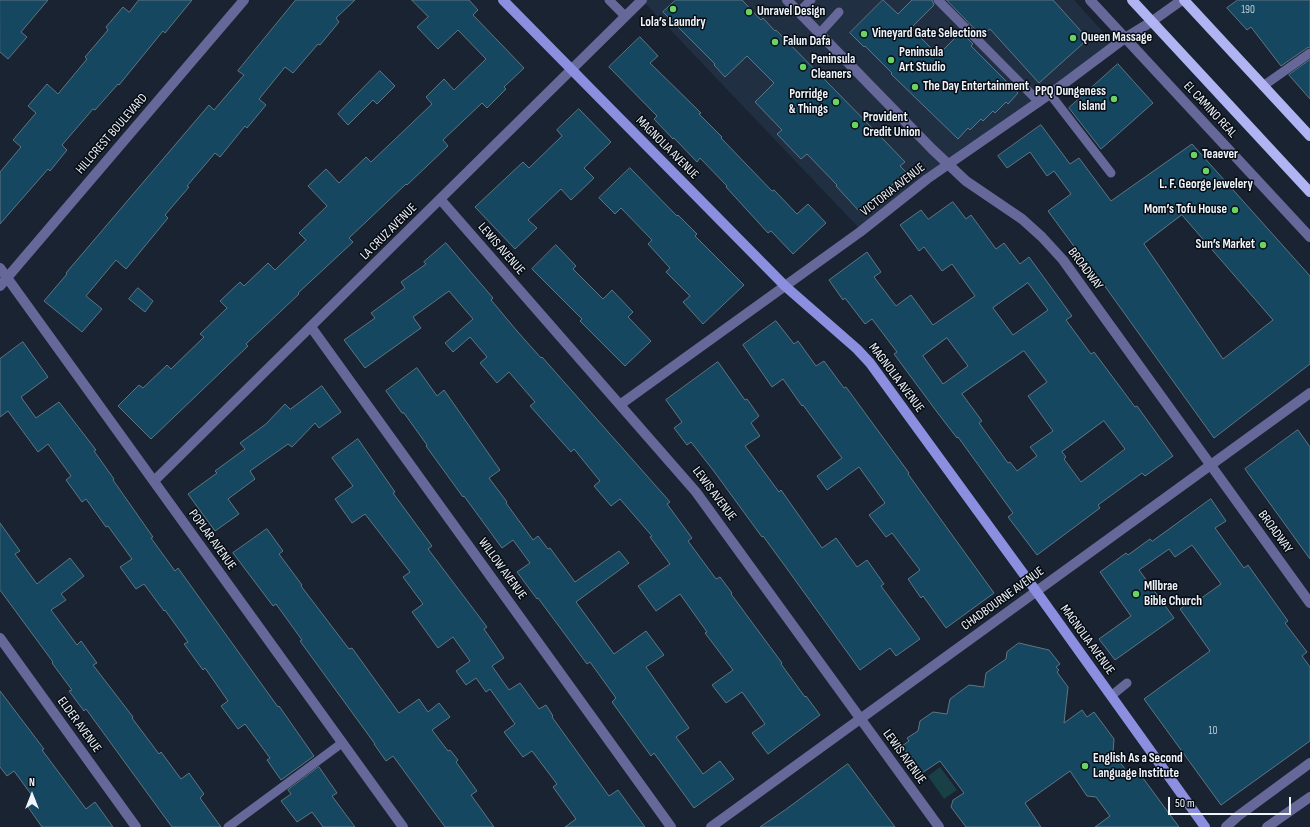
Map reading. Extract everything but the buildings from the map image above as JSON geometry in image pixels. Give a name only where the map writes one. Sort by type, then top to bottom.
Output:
[{"type":"main road","name":"MAGNOLIA AVENUE","points":[[503,0],[785,286],[857,349],[870,363],[1205,827]]},
{"type":"main road","name":"EL CAMINO REAL","points":[[1132,0],[1310,192]]},
{"type":"main road","points":[[1183,0],[1310,136]]},
{"type":"street","name":"HILLCREST BOULEVARD","points":[[3,282],[244,0]]},
{"type":"street","name":"LA CRUZ AVENUE","points":[[154,481],[642,0]]},
{"type":"street","name":"BROADWAY","points":[[787,0],[932,149],[966,181],[1022,219],[1042,237],[1063,260],[1310,603]]},
{"type":"street","name":"EL CAMINO REAL","points":[[1090,0],[1310,237]]},
{"type":"street","name":"VICTORIA AVENUE","points":[[621,404],[860,232],[927,179],[1050,94],[1125,38],[1183,0]]},
{"type":"street","name":"LEWIS AVENUE","points":[[440,199],[621,404],[696,492],[939,827]]},
{"type":"street","name":"POPLAR AVENUE","points":[[0,268],[3,282],[154,481],[404,827]]},
{"type":"street","name":"WILLOW AVENUE","points":[[311,327],[671,827]]},
{"type":"street","name":"CHADBOURNE AVENUE","points":[[711,827],[1310,393]]},
{"type":"street","name":"ELDER AVENUE","points":[[0,638],[136,827]]},
{"type":"street","points":[[1226,827],[1236,817],[1310,763]]},
{"type":"street","points":[[1267,827],[1310,797]]},
{"type":"lane","points":[[609,0],[626,16]]},
{"type":"lane","points":[[799,12],[811,0]]},
{"type":"lane","points":[[938,0],[1038,102]]},
{"type":"lane","points":[[820,33],[839,12]]},
{"type":"lane","points":[[1263,86],[1310,53]]},
{"type":"lane","points":[[1050,94],[1111,173]]},
{"type":"lane","points":[[1111,696],[1127,683]]},
{"type":"lane","points":[[228,827],[342,742]]},
{"type":"shaded area","points":[[642,0],[1074,0],[1114,44],[858,227]]},
{"type":"shaded area","points":[[940,767],[957,790],[944,799],[928,776]]},
{"type":"place","name":"Lola’s Laundry","points":[[673,9]]},
{"type":"place","name":"Unravel Design","points":[[749,12]]},
{"type":"place","name":"Vineyard Gate Selections","points":[[864,34]]},
{"type":"place","name":"Queen Massage","points":[[1073,38]]},
{"type":"place","name":"Falun Dafa","points":[[775,42]]},
{"type":"place","name":"Peninsula Art Studio","points":[[891,60]]},
{"type":"place","name":"Peninsula Cleaners","points":[[803,67]]},
{"type":"place","name":"The Day Entertainment","points":[[915,87]]},
{"type":"place","name":"PPQ Dungeness Island","points":[[1114,99]]},
{"type":"place","name":"Porridge & Things","points":[[836,102]]},
{"type":"place","name":"Provident Credit Union","points":[[855,125]]},
{"type":"place","name":"Teaever","points":[[1194,155]]},
{"type":"place","name":"L. F. George Jewelery","points":[[1206,171]]},
{"type":"place","name":"Mom’s Tofu House","points":[[1235,210]]},
{"type":"place","name":"Sun’s Market","points":[[1263,245]]},
{"type":"place","name":"Mllbrae Bible Church","points":[[1136,594]]},
{"type":"place","name":"English As a Second Language Institute","points":[[1085,766]]}]
